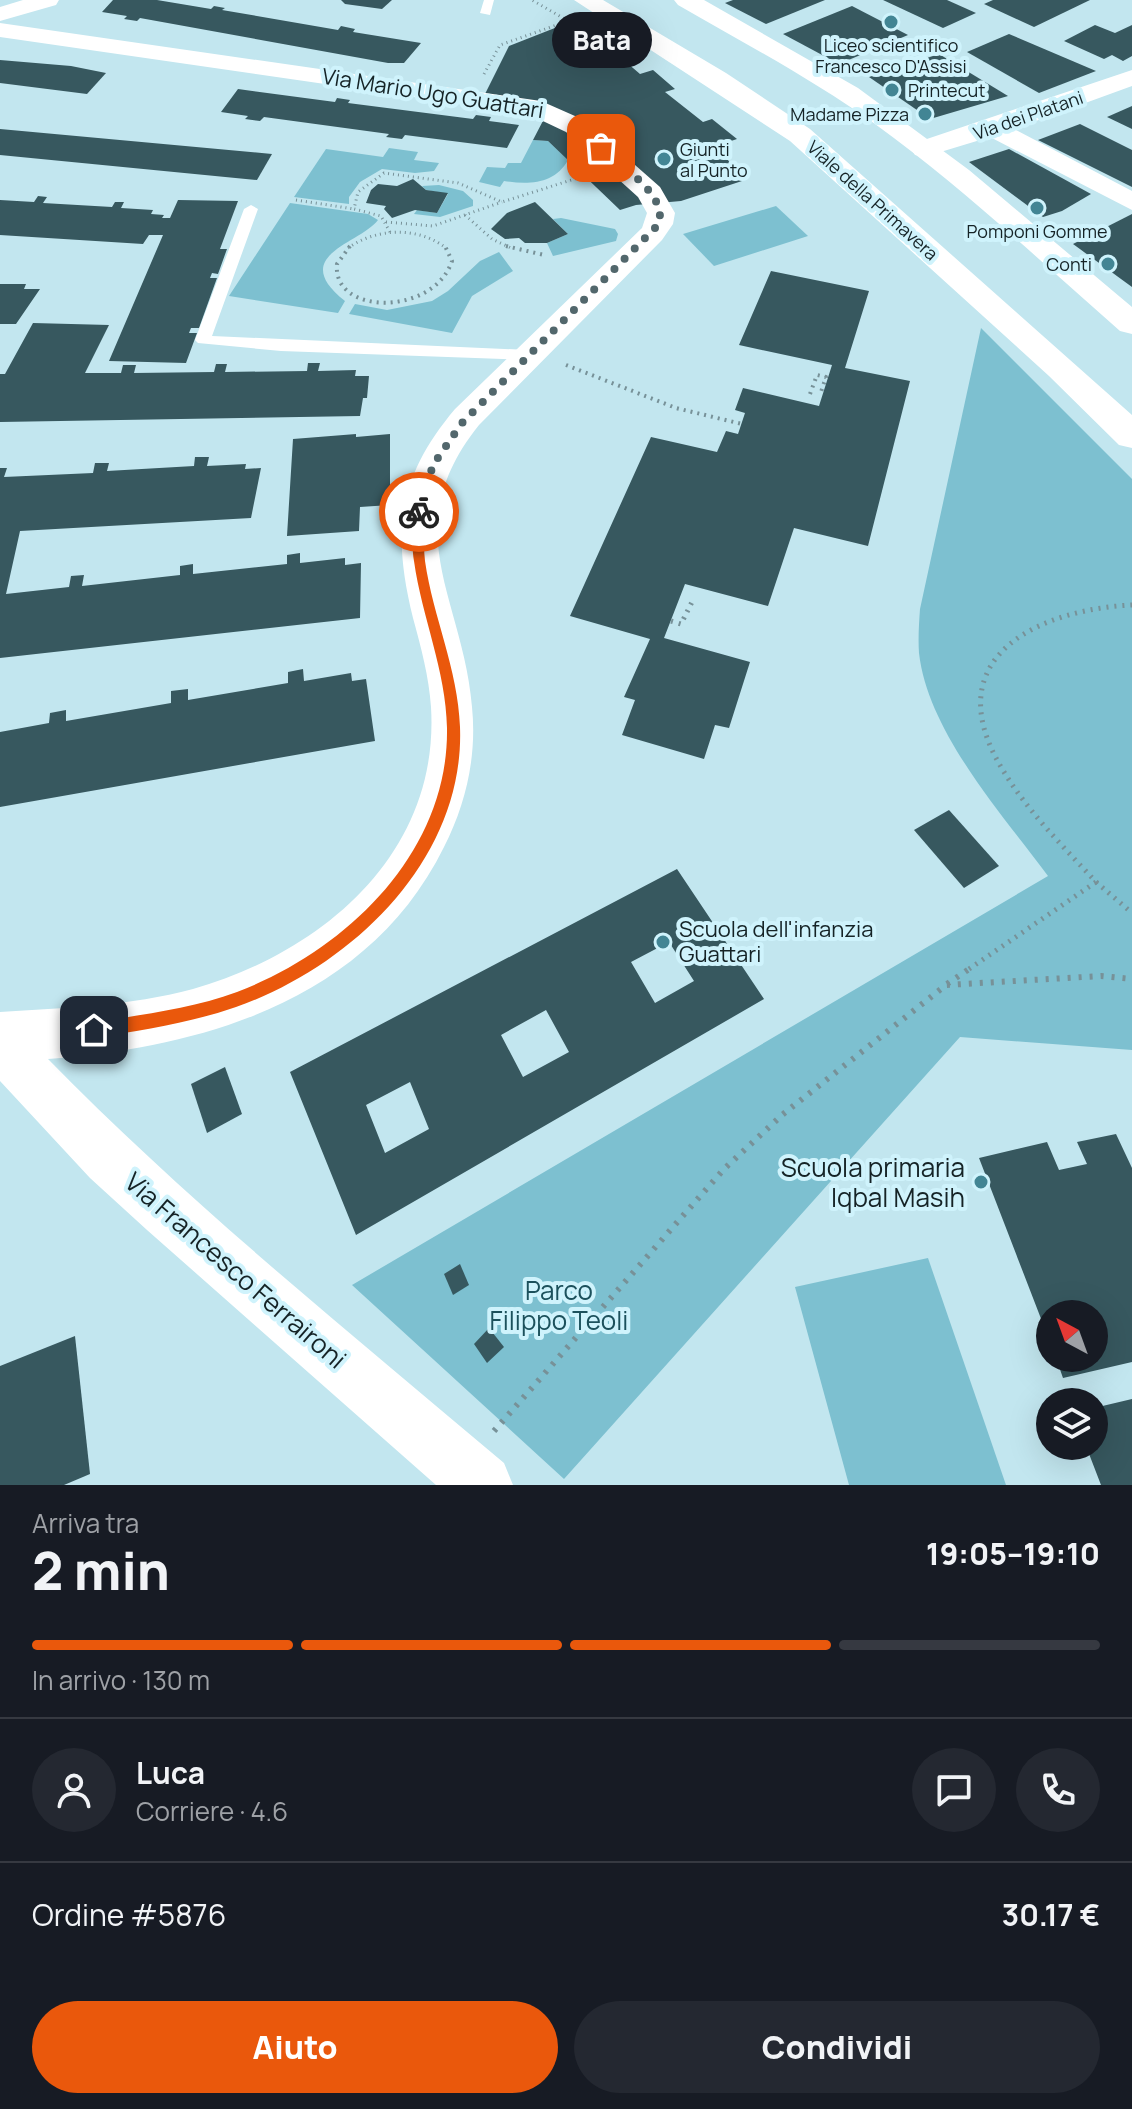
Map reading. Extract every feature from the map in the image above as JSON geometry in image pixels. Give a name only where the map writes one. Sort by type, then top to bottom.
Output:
[{"type":"main road","name":"Viale della Primavera","points":[[586,0],[717,79],[800,135],[1061,368],[1132,436]]},
{"type":"main road","points":[[686,0],[836,86],[924,149],[1132,324]]},
{"type":"street","points":[[0,14],[48,0]]},
{"type":"street","name":"Via Mario Ugo Guattari","points":[[0,30],[532,106],[575,126],[654,197],[660,208],[659,224],[462,423],[433,465],[422,496],[418,528],[419,560],[450,686],[453,750],[441,812],[403,881],[379,907],[315,960],[238,999],[191,1014],[114,1028],[0,1037]]},
{"type":"street","name":"Via dei Platani","points":[[924,149],[993,128],[1132,77]]},
{"type":"street","points":[[993,128],[1132,202]]},
{"type":"street","name":"Via Francesco Ferraironi","points":[[0,1045],[109,1159],[482,1485]]},
{"type":"lane","points":[[486,13],[489,0]]},
{"type":"lane","points":[[251,209],[203,340],[528,355]]},
{"type":"path","points":[[500,45],[568,21],[532,0]]},
{"type":"path","points":[[385,222],[433,226],[619,165]]},
{"type":"path","points":[[354,209],[358,192],[384,173],[458,183],[502,202]]},
{"type":"path","points":[[296,200],[375,213],[390,232]]},
{"type":"path","points":[[465,215],[494,243],[521,252],[544,255]]},
{"type":"path","points":[[390,232],[409,232],[441,243],[450,253],[453,265],[450,276],[431,292],[404,301],[375,301],[350,294],[334,274],[336,262],[343,251],[356,242],[390,232]]},
{"type":"path","points":[[562,363],[676,408],[742,424]]},
{"type":"path","points":[[810,394],[817,375],[826,377],[821,392],[824,392]]},
{"type":"path","points":[[671,621],[681,624],[692,602]]},
{"type":"path","points":[[1132,605],[1111,605],[1054,616],[1008,642],[989,664],[979,703],[991,746],[1018,792],[1096,882],[1132,913]]},
{"type":"path","points":[[494,1431],[724,1169],[782,1115],[946,985],[1096,882]]},
{"type":"path","points":[[946,985],[1101,976],[1132,979]]},
{"type":"green space","points":[[533,140],[548,141],[568,160],[563,168],[540,181],[504,181],[500,187],[479,182],[487,167],[505,168],[508,163],[521,163]]},
{"type":"green space","points":[[389,148],[418,152],[414,160],[439,163],[434,171],[415,173],[382,169],[360,182],[349,197],[349,204],[294,197],[326,149],[383,157]]},
{"type":"green space","points":[[439,185],[463,191],[473,200],[473,206],[440,217],[414,214],[417,210],[437,213],[448,194],[426,190],[422,186]]},
{"type":"green space","points":[[290,203],[368,214],[378,220],[325,261],[323,272],[329,285],[345,301],[338,313],[229,296]]},
{"type":"green space","points":[[776,206],[808,236],[714,266],[683,234]]},
{"type":"green space","points":[[553,219],[615,229],[618,234],[616,241],[553,256],[547,243],[568,234]]},
{"type":"green space","points":[[499,252],[513,271],[472,296],[452,333],[349,314],[355,304],[387,310],[432,301],[448,291],[480,261]]},
{"type":"green space","name":"Parco Filippo Teoli","points":[[981,328],[1132,479],[1132,1050],[960,1037],[564,1479],[352,1285],[1048,876],[989,799],[952,742],[925,683],[919,653],[920,609]]},
{"type":"green space","points":[[928,1258],[1006,1485],[849,1485],[795,1287]]},
{"type":"building","points":[[113,0],[157,0],[211,9],[214,6],[225,8],[222,10],[338,30],[341,26],[355,29],[353,32],[421,43],[404,63],[388,63],[140,18],[137,21],[124,19],[127,16],[102,12]]},
{"type":"building","points":[[341,0],[392,0],[382,9],[345,4]]},
{"type":"building","points":[[733,0],[825,0],[766,24],[725,3]]},
{"type":"building","points":[[883,0],[947,0],[976,13],[943,28]]},
{"type":"building","points":[[993,0],[1090,0],[1034,27],[984,4]]},
{"type":"building","points":[[852,6],[908,35],[839,64],[783,34]]},
{"type":"building","points":[[565,24],[640,74],[653,70],[675,89],[665,92],[703,122],[712,119],[737,139],[719,145],[711,157],[726,157],[742,181],[681,201],[636,205],[620,210],[548,141],[533,140],[546,115],[479,106],[509,46]]},
{"type":"building","points":[[1095,25],[1115,33],[1132,25],[1132,56],[1123,61],[1112,55],[1104,59],[1064,41]]},
{"type":"building","points":[[1009,34],[1096,71],[1039,93],[967,52]]},
{"type":"building","points":[[939,54],[1008,96],[930,119],[869,77]]},
{"type":"building","points":[[0,60],[71,66],[106,73],[87,94],[0,83]]},
{"type":"building","points":[[238,89],[335,102],[337,98],[350,100],[348,103],[473,119],[476,115],[491,117],[489,121],[519,125],[507,148],[405,135],[402,139],[386,137],[389,134],[264,117],[260,121],[221,112]]},
{"type":"building","points":[[1132,106],[1132,129],[1107,117]]},
{"type":"building","points":[[1080,124],[1132,150],[1132,187],[1038,140]]},
{"type":"building","points":[[0,129],[272,154],[257,180],[0,155]]},
{"type":"building","points":[[1009,149],[1091,194],[1062,211],[1043,217],[969,162]]},
{"type":"building","points":[[413,179],[426,190],[448,193],[437,213],[415,210],[392,218],[384,209],[386,206],[366,203],[371,190],[378,184],[397,186]]},
{"type":"building","points":[[38,196],[47,197],[43,203],[112,207],[115,202],[124,202],[121,208],[153,210],[151,214],[164,215],[162,218],[170,218],[178,200],[238,201],[220,249],[227,249],[218,274],[212,273],[210,278],[217,278],[199,328],[191,328],[189,333],[197,333],[186,363],[109,361],[163,235],[149,235],[143,244],[0,235],[0,200],[34,202]]},
{"type":"building","points":[[535,202],[568,234],[547,243],[525,243],[519,238],[505,239],[491,229],[507,213]]},
{"type":"building","points":[[1132,214],[1132,287],[1073,244]]},
{"type":"building","points":[[771,271],[869,291],[845,368],[910,381],[868,546],[794,528],[768,606],[685,584],[664,638],[750,662],[729,728],[715,725],[704,759],[622,735],[635,700],[624,697],[650,639],[570,616],[651,437],[717,452],[726,431],[738,434],[745,413],[735,410],[743,388],[819,406],[832,365],[739,345]]},
{"type":"building","points":[[0,284],[26,284],[24,289],[40,289],[16,324],[0,324]]},
{"type":"building","points":[[33,323],[109,325],[85,373],[121,373],[123,365],[136,365],[134,373],[214,372],[216,364],[227,364],[225,372],[307,371],[308,363],[320,363],[318,371],[356,370],[355,376],[369,376],[367,398],[363,398],[360,416],[0,422],[0,374],[5,374]]},
{"type":"building","points":[[356,434],[356,437],[390,434],[390,505],[360,507],[359,531],[287,536],[293,439]]},
{"type":"building","points":[[195,457],[209,457],[207,466],[246,464],[245,469],[261,468],[251,518],[20,531],[6,594],[69,587],[71,576],[84,575],[82,586],[180,575],[180,566],[193,564],[193,574],[287,564],[287,555],[300,553],[300,563],[345,558],[345,565],[361,563],[360,618],[0,658],[0,468],[7,468],[4,477],[93,473],[95,463],[109,463],[107,471],[194,466]]},
{"type":"building","points":[[303,669],[304,681],[351,673],[352,681],[366,679],[375,741],[0,807],[0,732],[49,723],[50,713],[66,710],[66,721],[171,703],[171,691],[188,689],[188,700],[288,683],[288,672]]},
{"type":"building","points":[[949,810],[999,866],[964,888],[914,830]]},
{"type":"building","points":[[677,869],[764,999],[356,1235],[290,1072]],"holes":[[[669,942],[694,981],[655,1003],[631,962]],[[546,1010],[569,1052],[523,1077],[501,1035]],[[410,1082],[429,1129],[385,1153],[366,1105]]]},
{"type":"building","points":[[225,1067],[242,1114],[207,1133],[191,1084]]},
{"type":"building","points":[[1116,1134],[1132,1168],[1132,1362],[1108,1368],[1108,1300],[1036,1300],[1036,1306],[979,1158],[1047,1142],[1059,1170],[1087,1164],[1077,1142]]},
{"type":"building","points":[[460,1264],[469,1285],[453,1295],[444,1274]]},
{"type":"building","points":[[489,1328],[504,1347],[487,1363],[474,1344]]},
{"type":"building","points":[[75,1336],[90,1474],[64,1485],[0,1485],[0,1366]]},
{"type":"building","points":[[1061,1372],[1089,1372],[1063,1378]]},
{"type":"building","points":[[1132,1399],[1132,1485],[1101,1485],[1091,1460],[1108,1460],[1108,1405]]},
{"type":"way so far","points":[[419,512],[433,465],[462,423],[659,224],[660,208],[654,197],[601,148]]},
{"type":"place","name":"Liceo scientifico Francesco D'Assisi","points":[[891,22]]},
{"type":"place","name":"Printecut","points":[[892,90]]},
{"type":"place","name":"Madame Pizza","points":[[925,114]]},
{"type":"place","name":"Bata","points":[[601,148]]},
{"type":"place","name":"Giunti al Punto","points":[[664,159]]},
{"type":"place","name":"Pomponi Gomme","points":[[1037,208]]},
{"type":"place","name":"Conti","points":[[1108,264]]},
{"type":"place","name":"Scuola dell'infanzia Guattari","points":[[663,942]]},
{"type":"place","name":"Scuola primaria Iqbal Masih","points":[[981,1182]]},
{"type":"route","points":[[94,1030],[191,1014],[238,999],[279,981],[315,960],[362,923],[390,896],[414,865],[441,812],[451,773],[454,729],[450,686],[419,560],[419,512]]}]
